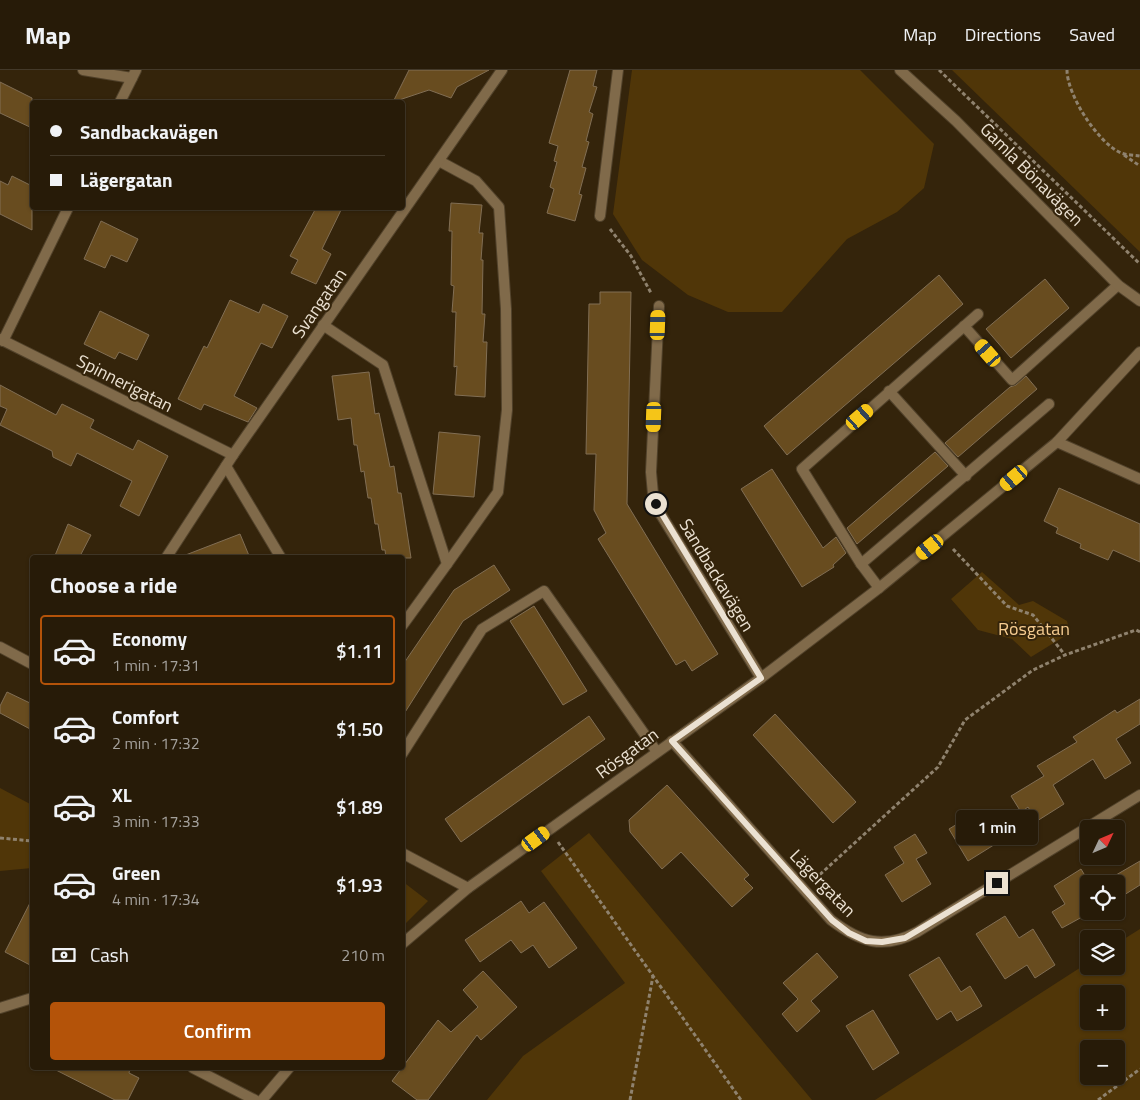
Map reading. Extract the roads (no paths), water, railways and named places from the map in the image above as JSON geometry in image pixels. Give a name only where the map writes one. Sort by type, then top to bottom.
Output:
[{"type":"street","points":[[83,70],[134,74],[121,100]]},
{"type":"street","name":"Svangatan","points":[[405,209],[502,70]]},
{"type":"street","points":[[600,216],[618,70]]},
{"type":"street","name":"Gamla Bönavägen","points":[[900,70],[963,127],[1118,285],[1140,301]]},
{"type":"street","points":[[405,622],[498,492],[507,410],[506,309],[499,207],[476,181],[439,161]]},
{"type":"street","points":[[1,340],[67,210]]},
{"type":"street","name":"Svangatan","points":[[168,555],[226,466],[404,210]]},
{"type":"street","points":[[964,326],[1012,380],[1118,285]]},
{"type":"street","name":"Sandbackavägen","points":[[659,306],[652,472],[653,494],[660,513],[761,678]]},
{"type":"street","points":[[879,588],[861,564],[802,469],[978,314]]},
{"type":"street","points":[[323,325],[383,365],[447,564]]},
{"type":"street","name":"Spinnerigatan","points":[[1,340],[233,456]]},
{"type":"street","name":"Rösgatan","points":[[405,941],[468,888],[761,678],[879,588],[1056,442],[1140,352]]},
{"type":"street","points":[[890,391],[966,476]]},
{"type":"street","points":[[861,564],[1049,404]]},
{"type":"street","points":[[1056,442],[1140,479]]},
{"type":"street","points":[[226,466],[279,555]]},
{"type":"street","points":[[405,749],[482,629],[544,591],[657,752]]},
{"type":"street","points":[[0,647],[30,663]]},
{"type":"street","name":"Lägergatan","points":[[672,741],[832,920],[849,933],[866,941],[882,942],[905,938],[1140,795]]},
{"type":"street","points":[[405,855],[468,888]]},
{"type":"street","points":[[0,1008],[30,999]]},
{"type":"street","points":[[197,1070],[255,1100]]},
{"type":"street","points":[[262,1100],[288,1070]]}]
